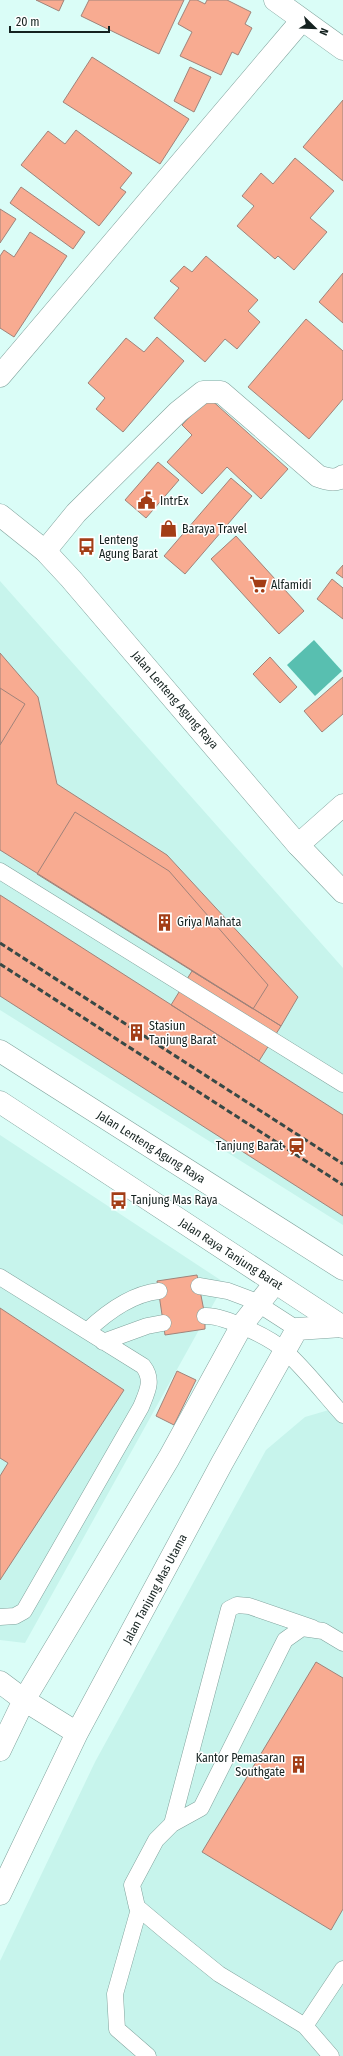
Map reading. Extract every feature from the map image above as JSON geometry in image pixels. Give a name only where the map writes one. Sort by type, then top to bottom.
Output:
[{"type":"street","points":[[275,0],[343,49]]},
{"type":"street","points":[[0,376],[302,20]]},
{"type":"street","points":[[45,551],[76,513],[161,428],[193,398],[203,392],[221,392],[318,476],[333,480],[340,479],[343,476]]},
{"type":"street","name":"Jalan Lenteng Agung Raya","points":[[0,515],[45,551],[298,845],[342,889]]},
{"type":"street","points":[[298,845],[343,805]]},
{"type":"street","name":"Jalan Lenteng Agung Raya","points":[[0,1051],[343,1269]]},
{"type":"street","name":"Jalan Raya Tanjung Barat","points":[[0,1102],[275,1283],[342,1325]]},
{"type":"street","points":[[0,1750],[24,1700],[169,1458],[242,1325],[260,1305],[275,1283]]},
{"type":"street","points":[[297,1329],[342,1325]]},
{"type":"street","name":"Jalan Tanjung Mas Utama","points":[[0,1894],[77,1733],[222,1463],[297,1329]]},
{"type":"street","points":[[0,1682],[24,1700],[77,1733]]},
{"type":"lane","points":[[0,871],[343,1084]]},
{"type":"lane","points":[[0,1277],[143,1366],[149,1373],[148,1390],[141,1407],[24,1611],[15,1616],[0,1616]]},
{"type":"lane","points":[[199,1286],[233,1293],[252,1300],[297,1329]]},
{"type":"lane","points":[[87,1331],[103,1316],[125,1302],[148,1292],[159,1291]]},
{"type":"lane","points":[[205,1316],[213,1315],[242,1325],[285,1350],[343,1415]]},
{"type":"lane","points":[[104,1342],[141,1328],[163,1323]]},
{"type":"lane","points":[[172,1824],[230,1609],[237,1605],[250,1606],[323,1631],[343,1642]]},
{"type":"lane","points":[[148,2056],[117,2029],[115,1994],[139,1909],[132,1885],[156,1840],[172,1824],[201,1808],[285,1640],[302,1628],[323,1631]]},
{"type":"lane","points":[[139,1909],[219,1974],[305,2026],[331,2056]]},
{"type":"lane","points":[[305,2026],[343,1969]]},
{"type":"shaded area","points":[[0,581],[343,968],[343,1225],[0,1010]]},
{"type":"shaded area","points":[[314,640],[342,671],[315,696],[287,665]]},
{"type":"shaded area","points":[[0,1135],[225,1283],[25,1643],[0,1640]]},
{"type":"shaded area","points":[[339,1407],[343,1408],[343,2056],[0,2056],[0,1961],[95,1762],[266,1450],[305,1417]]},
{"type":"building","points":[[36,0],[64,0],[59,11]]},
{"type":"building","points":[[89,0],[184,0],[159,54],[81,16]]},
{"type":"building","points":[[190,0],[197,0],[205,4],[207,0],[227,0],[251,12],[245,24],[252,28],[238,55],[232,52],[221,75],[180,56],[192,32],[178,24]]},
{"type":"building","points":[[92,57],[189,119],[160,164],[63,102]]},
{"type":"building","points":[[190,67],[211,77],[194,112],[174,101]]},
{"type":"building","points":[[343,100],[343,181],[303,147]]},
{"type":"building","points":[[76,130],[132,173],[120,188],[126,192],[99,226],[21,165],[48,131],[65,144]]},
{"type":"building","points":[[295,158],[334,191],[310,218],[327,232],[294,270],[278,256],[275,259],[237,226],[254,206],[242,196],[261,173],[273,184]]},
{"type":"building","points":[[21,187],[85,232],[73,249],[10,203]]},
{"type":"building","points":[[0,209],[16,219],[0,243]]},
{"type":"building","points":[[30,232],[67,256],[14,337],[0,328],[0,256],[4,250],[14,257]]},
{"type":"building","points":[[206,256],[258,300],[248,311],[260,322],[237,349],[225,339],[205,362],[154,318],[179,288],[170,281],[184,266],[192,272]]},
{"type":"building","points":[[343,273],[343,323],[319,302]]},
{"type":"building","points":[[306,319],[343,351],[343,399],[309,439],[248,387]]},
{"type":"building","points":[[157,337],[184,361],[123,432],[96,409],[105,398],[88,383],[126,338],[144,352]]},
{"type":"building","points":[[208,397],[288,469],[261,499],[227,467],[202,494],[167,462],[192,435],[182,425]]},
{"type":"building","points":[[158,462],[179,480],[146,518],[125,500]]},
{"type":"building","points":[[231,478],[252,496],[185,574],[164,556]]},
{"type":"building","name":"Alfamidi","points":[[236,536],[304,611],[279,634],[211,559]]},
{"type":"building","points":[[343,565],[343,578],[336,573]]},
{"type":"building","points":[[332,579],[343,588],[343,619],[317,599]]},
{"type":"building","points":[[0,653],[38,697],[57,784],[167,855],[298,997],[281,1026],[0,850]]},
{"type":"building","points":[[270,657],[297,687],[280,703],[253,674]]},
{"type":"building","points":[[343,677],[343,714],[322,732],[304,711]]},
{"type":"building","points":[[0,688],[25,704],[0,745]]},
{"type":"building","name":"Griya Mahata","points":[[75,812],[169,871],[268,985],[253,1009],[37,874]]},
{"type":"building","name":"Stasiun Tanjung Barat","points":[[0,895],[343,1115],[343,1216],[0,996]]},
{"type":"building","points":[[192,971],[281,1026],[259,1061],[171,1005]]},
{"type":"building","points":[[197,1275],[205,1316],[205,1329],[165,1335],[157,1281]]},
{"type":"building","points":[[0,1308],[124,1390],[0,1580],[0,1476],[8,1463],[0,1458]]},
{"type":"building","points":[[177,1371],[196,1380],[174,1425],[156,1416]]},
{"type":"building","name":"Kantor Pemasaran Southgate","points":[[316,1662],[343,1678],[343,1909],[331,1930],[202,1852]]},
{"type":"railway","points":[[0,943],[343,1164]]},
{"type":"railway","points":[[0,964],[343,1185]]},
{"type":"place","name":"IntrEx","points":[[147,501]]},
{"type":"place","name":"Baraya Travel","points":[[169,529]]},
{"type":"place","name":"Lenteng Agung Barat","points":[[86,547]]},
{"type":"place","name":"Alfamidi","points":[[258,585]]},
{"type":"place","name":"Griya Mahata","points":[[164,922]]},
{"type":"place","name":"Stasiun Tanjung Barat","points":[[136,1033]]},
{"type":"place","name":"Tanjung Barat","points":[[296,1146]]},
{"type":"place","name":"Tanjung Mas Raya","points":[[118,1200]]},
{"type":"place","name":"Kantor Pemasaran Southgate","points":[[298,1765]]}]
